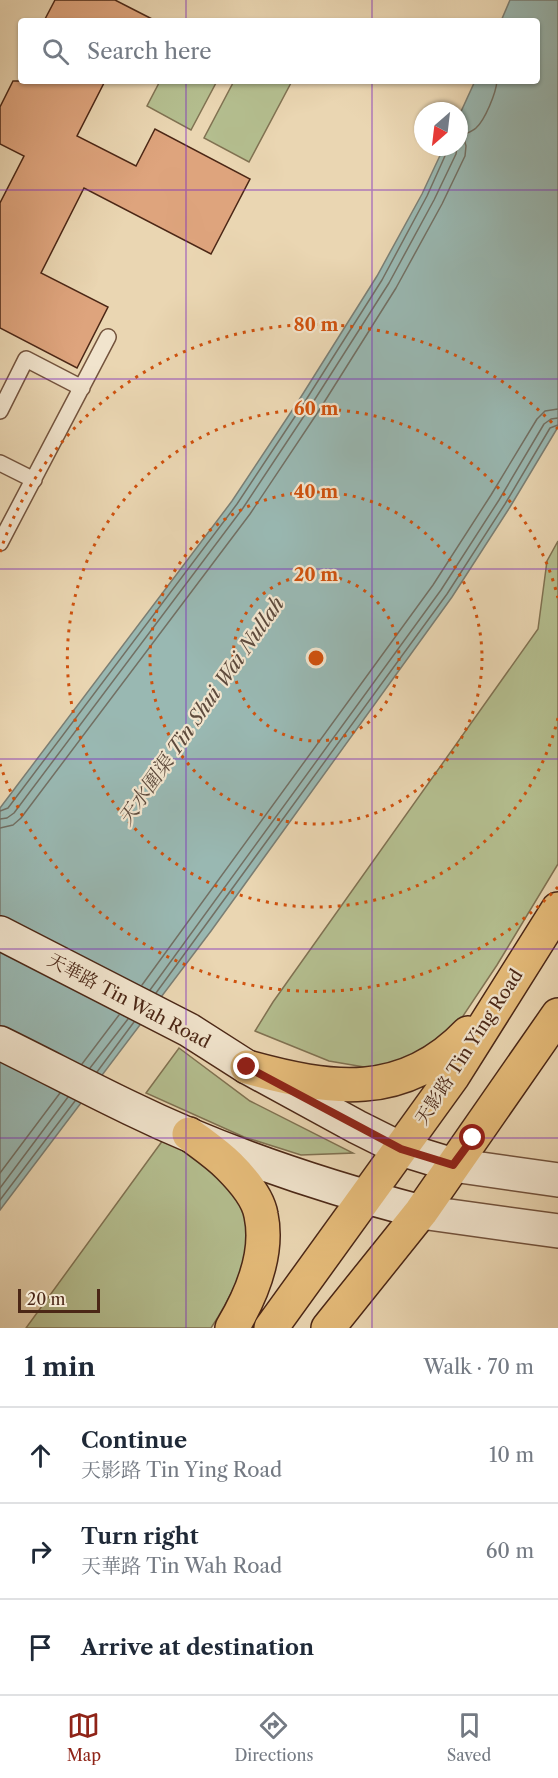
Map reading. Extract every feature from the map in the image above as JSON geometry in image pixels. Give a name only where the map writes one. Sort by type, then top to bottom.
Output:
[{"type":"main road","name":"天影路 Tin Ying Road","points":[[271,1328],[453,1077],[558,909]]},
{"type":"main road","name":"天華路 Tin Wah Road","points":[[0,933],[189,1030],[247,1067],[401,1149],[453,1165],[558,1180]]},
{"type":"main road","points":[[247,1067],[293,1080],[338,1086],[393,1080],[424,1069],[451,1051],[503,997]]},
{"type":"main road","points":[[328,1328],[421,1212],[558,1015]]},
{"type":"main road","points":[[0,1042],[131,1109],[272,1166],[421,1212],[558,1231]]},
{"type":"main road","points":[[189,1134],[228,1166],[251,1192],[261,1213],[263,1240],[258,1266],[249,1293],[232,1328]]},
{"type":"lane","points":[[0,543],[108,337]]},
{"type":"lane","points":[[0,411],[27,359],[82,388]]},
{"type":"lane","points":[[0,463],[34,480]]},
{"type":"green space","points":[[158,84],[215,84],[191,130],[147,106]]},
{"type":"green space","points":[[232,84],[290,84],[249,162],[204,138]]},
{"type":"green space","points":[[558,541],[558,864],[497,965],[461,1019],[441,1041],[410,1059],[370,1068],[329,1061],[255,1031],[273,1002],[538,629],[547,561]]},
{"type":"green space","points":[[179,1048],[250,1101],[353,1153],[301,1155],[244,1137],[146,1093]]},
{"type":"green space","points":[[163,1140],[200,1161],[220,1178],[237,1200],[251,1230],[249,1252],[244,1266],[211,1328],[26,1328]]},
{"type":"water","name":"天水圍渠 Tin Shui Wai Nullah","points":[[510,0],[558,0],[558,427],[452,597],[211,931],[0,1210],[0,808],[232,501],[377,276],[422,194],[440,156],[468,156],[468,102],[465,102],[474,84],[540,84],[540,18],[502,18]]},
{"type":"building","points":[[55,0],[115,0],[150,18],[46,18]]},
{"type":"building","points":[[13,81],[18,81],[18,84],[103,84],[77,136],[136,166],[155,129],[250,179],[211,254],[84,188],[41,273],[108,307],[77,368],[0,328],[0,203],[24,156],[0,144],[0,107]]},
{"type":"route","points":[[247,1067],[401,1149],[453,1165],[473,1138]]}]
